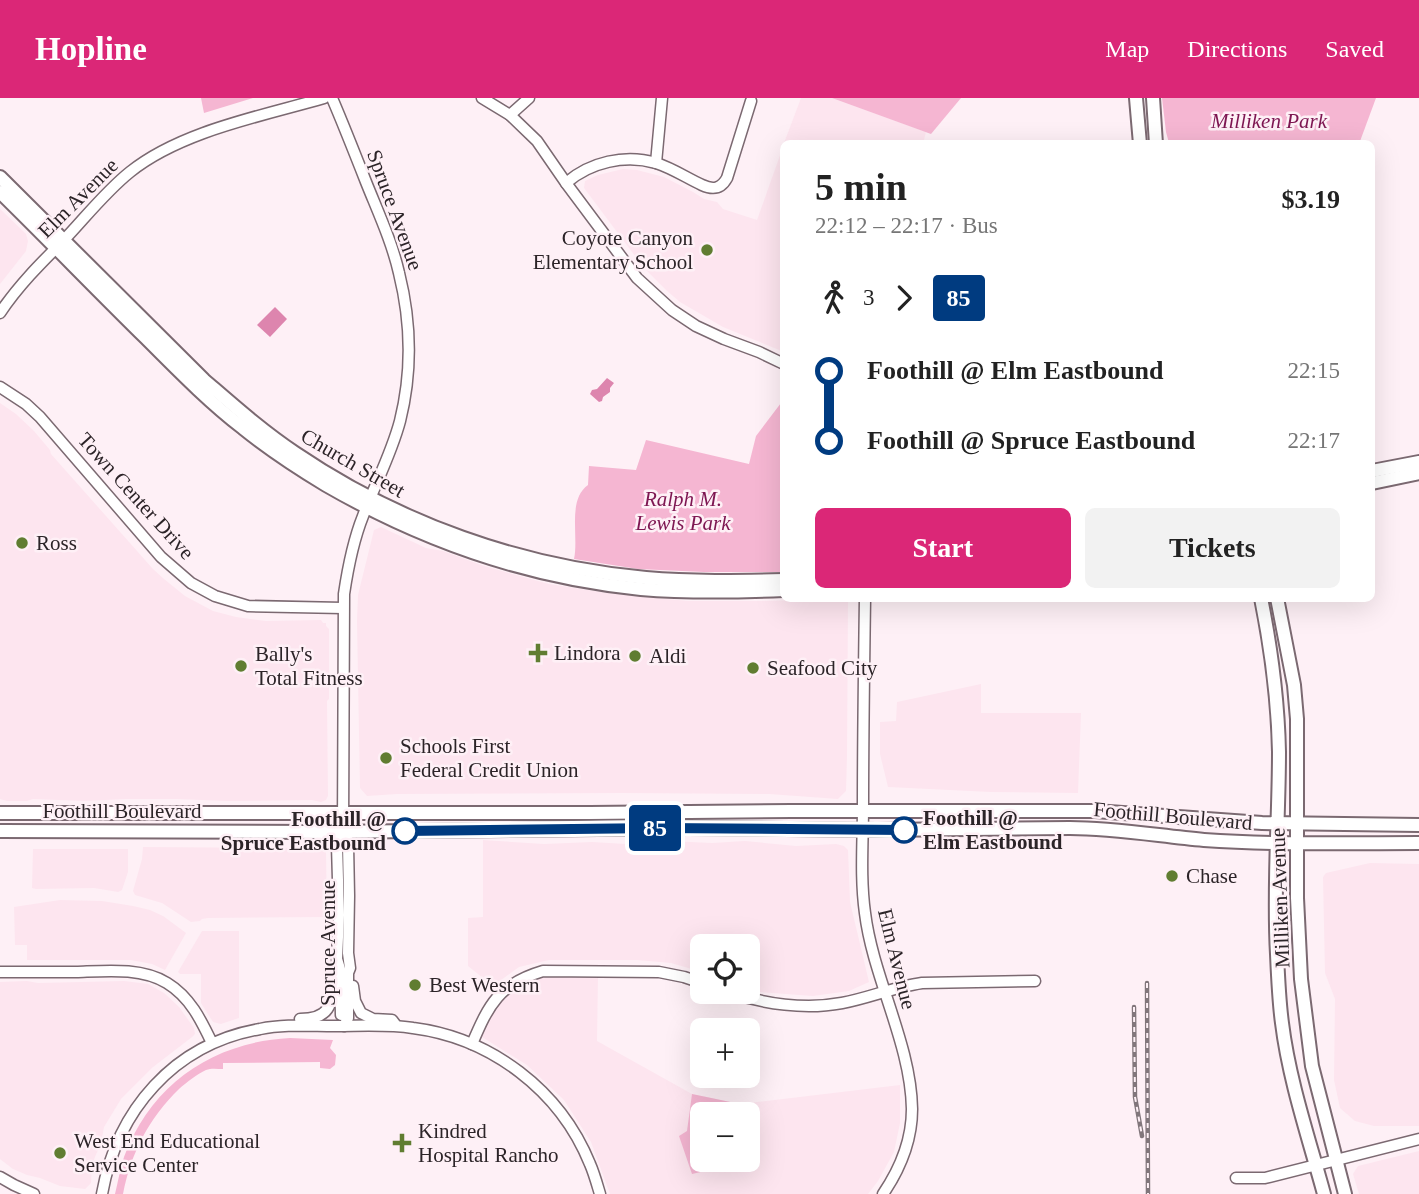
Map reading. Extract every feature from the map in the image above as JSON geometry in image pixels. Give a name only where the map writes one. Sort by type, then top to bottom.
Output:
[{"type":"main road","points":[[1136,98],[1140,140]]},
{"type":"main road","points":[[1153,98],[1156,140]]},
{"type":"main road","name":"Church Street","points":[[0,177],[59,244]]},
{"type":"main road","name":"Church Street","points":[[0,192],[249,419],[369,503],[479,544],[564,571],[639,588],[687,592],[780,590]]},
{"type":"main road","points":[[1375,470],[1419,462]]},
{"type":"main road","points":[[1375,481],[1419,473]]},
{"type":"main road","name":"Church Street","points":[[564,571],[698,581],[780,580]]},
{"type":"main road","name":"Milliken Avenue","points":[[1262,602],[1270,655],[1279,751],[1275,843],[1276,952],[1282,1024],[1294,1083],[1324,1194]]},
{"type":"main road","name":"Milliken Avenue","points":[[1279,602],[1294,685],[1297,719],[1297,898],[1301,979],[1312,1066],[1345,1194]]},
{"type":"main road","name":"Foothill Boulevard","points":[[0,813],[1111,812],[1277,824],[1419,825]]},
{"type":"main road","name":"Foothill Boulevard","points":[[0,831],[660,828],[863,830],[1039,827],[1100,828],[1205,840],[1275,843],[1419,843]]},
{"type":"street","name":"Elm Avenue","points":[[0,313],[12,295],[59,244],[131,171],[184,141],[324,98]]},
{"type":"street","name":"Spruce Avenue","points":[[332,98],[397,266],[407,321],[407,369],[400,420],[349,559],[343,608],[343,831],[348,844],[350,968],[348,1017],[344,1026]]},
{"type":"street","points":[[482,98],[510,116],[537,141],[638,278],[672,310],[696,326],[780,362]]},
{"type":"street","points":[[510,116],[529,98]]},
{"type":"street","points":[[656,163],[662,98]]},
{"type":"street","points":[[566,183],[597,164],[636,160],[656,163],[702,185],[718,188],[724,185],[727,178],[751,101]]},
{"type":"street","name":"Town Center Drive","points":[[0,387],[40,417],[162,557],[191,583],[215,596],[248,606],[343,608]]},
{"type":"street","name":"Elm Avenue","points":[[865,602],[862,869],[865,915],[869,938],[903,1055],[912,1113],[905,1152],[884,1194]]},
{"type":"street","name":"Spruce Avenue","points":[[343,831],[337,838],[337,959],[341,969],[341,1018],[344,1026]]},
{"type":"street","points":[[288,1026],[298,1020],[317,1018],[325,1013],[331,998],[337,959]]},
{"type":"street","points":[[350,968],[355,1001],[361,1013],[373,1019],[392,1020],[398,1027]]},
{"type":"street","points":[[0,972],[124,971],[152,977],[167,983],[186,999],[212,1043]]},
{"type":"street","points":[[472,1044],[495,999],[509,986],[542,971],[659,972],[690,979]]},
{"type":"street","points":[[760,1001],[808,1006],[841,1004],[922,983],[1035,981]]},
{"type":"street","points":[[102,1194],[112,1153],[122,1129],[136,1106],[170,1070],[212,1043],[243,1032],[288,1026],[398,1027],[428,1030],[449,1035],[503,1059],[553,1102],[572,1128],[590,1164],[600,1194]]},
{"type":"street","points":[[1236,1178],[1265,1178],[1419,1139]]},
{"type":"street","points":[[1,1179],[34,1194]]},
{"type":"shaded area","points":[[801,98],[832,98],[926,132],[924,140],[785,140]]},
{"type":"shaded area","name":"Coyote Canyon Elementary School","points":[[780,155],[780,350],[723,327],[680,302],[666,290],[644,268],[584,188],[585,181],[623,169],[637,170],[664,177],[704,199],[717,202],[723,209],[757,220]]},
{"type":"shaded area","points":[[0,209],[26,234],[28,241],[26,251],[0,284]]},
{"type":"shaded area","points":[[275,307],[287,319],[270,337],[257,325]]},
{"type":"shaded area","points":[[607,378],[614,383],[610,392],[599,402],[590,394]]},
{"type":"shaded area","points":[[0,403],[34,431],[51,454],[153,569],[185,596],[213,611],[236,617],[266,621],[321,620],[326,623],[329,629],[329,699],[326,800],[0,799]]},
{"type":"shaded area","points":[[381,527],[426,548],[549,584],[608,593],[688,601],[848,602],[846,791],[838,799],[769,794],[622,793],[367,796],[360,788],[357,621],[358,595],[374,530]]},
{"type":"shaded area","points":[[981,684],[981,713],[1081,713],[1078,793],[888,787],[880,754],[880,722],[896,721],[897,702]]},
{"type":"shaded area","points":[[483,840],[544,844],[745,841],[796,846],[836,844],[848,850],[850,902],[869,982],[849,991],[813,996],[760,992],[760,934],[690,934],[690,969],[671,963],[637,960],[549,960],[519,967],[493,986],[468,966],[468,918],[483,917]]},
{"type":"shaded area","points":[[143,847],[321,848],[326,852],[327,917],[208,918],[191,922],[162,903],[135,895],[133,891]]},
{"type":"shaded area","points":[[33,849],[128,849],[128,872],[122,890],[32,888]]},
{"type":"shaded area","points":[[1370,863],[1419,864],[1419,1126],[1374,1126],[1355,1121],[1340,1108],[1334,1080],[1335,999],[1325,973],[1323,877],[1326,873]]},
{"type":"shaded area","points":[[60,900],[102,901],[150,910],[186,933],[165,970],[131,960],[27,960],[27,945],[15,945],[14,907]]},
{"type":"shaded area","points":[[202,931],[239,931],[239,1018],[221,1024],[213,1022],[201,1003],[201,974],[178,972]]},
{"type":"shaded area","points":[[549,976],[598,976],[597,1041],[692,1094],[730,1102],[690,1102],[690,1172],[760,1172],[760,1102],[757,1102],[900,1085],[900,1123],[894,1152],[868,1194],[610,1194],[591,1142],[564,1100],[527,1065],[482,1037],[498,1005],[511,992],[527,982]]},
{"type":"shaded area","points":[[124,981],[148,984],[164,993],[179,1007],[194,1028],[195,1034],[192,1037],[153,1067],[121,1099],[104,1127],[92,1164],[91,1183],[85,1189],[60,1186],[27,1175],[0,1159],[0,982]]},
{"type":"shaded area","points":[[1419,1151],[1419,1194],[1359,1194],[1353,1174],[1358,1166]]},
{"type":"green space","points":[[201,98],[253,98],[204,113]]},
{"type":"green space","points":[[832,98],[961,98],[931,134]]},
{"type":"green space","name":"Milliken Park","points":[[1162,98],[1376,98],[1360,140],[1168,140]]},
{"type":"green space","name":"Ralph M. Lewis Park","points":[[780,404],[780,572],[638,569],[574,559],[576,509],[582,492],[588,485],[589,466],[636,470],[646,440],[749,464],[756,436]]},
{"type":"green space","points":[[290,1038],[333,1040],[330,1048],[336,1055],[335,1065],[330,1069],[320,1068],[320,1062],[223,1063],[223,1069],[208,1069],[199,1074],[168,1100],[150,1124],[136,1150],[123,1194],[115,1194],[124,1157],[136,1131],[150,1108],[168,1088],[211,1058],[235,1048]]},
{"type":"green space","points":[[692,1094],[730,1102],[691,1102]]},
{"type":"green space","points":[[690,1109],[690,1168],[679,1136],[687,1131]]},
{"type":"railway","points":[[1147,983],[1148,1194]]},
{"type":"railway","points":[[1134,1007],[1135,1097],[1142,1136]]},
{"type":"bus line","name":"85","points":[[405,831],[660,828],[904,830]]},
{"type":"place","name":"Coyote Canyon Elementary School","points":[[707,250]]},
{"type":"place","name":"Ross","points":[[22,543]]},
{"type":"place","name":"Lindora","points":[[538,653]]},
{"type":"place","name":"Aldi","points":[[635,656]]},
{"type":"place","name":"Bally's Total Fitness","points":[[241,666]]},
{"type":"place","name":"Seafood City","points":[[753,668]]},
{"type":"place","name":"Schools First Federal Credit Union","points":[[386,758]]},
{"type":"place","name":"Foothill @ Elm Eastbound","points":[[904,830]]},
{"type":"place","name":"Foothill @ Spruce Eastbound","points":[[405,831]]},
{"type":"place","name":"Chase","points":[[1172,876]]},
{"type":"place","name":"Best Western","points":[[415,985]]},
{"type":"place","name":"Kindred Hospital Rancho","points":[[402,1143]]},
{"type":"place","name":"West End Educational Service Center","points":[[60,1153]]}]
